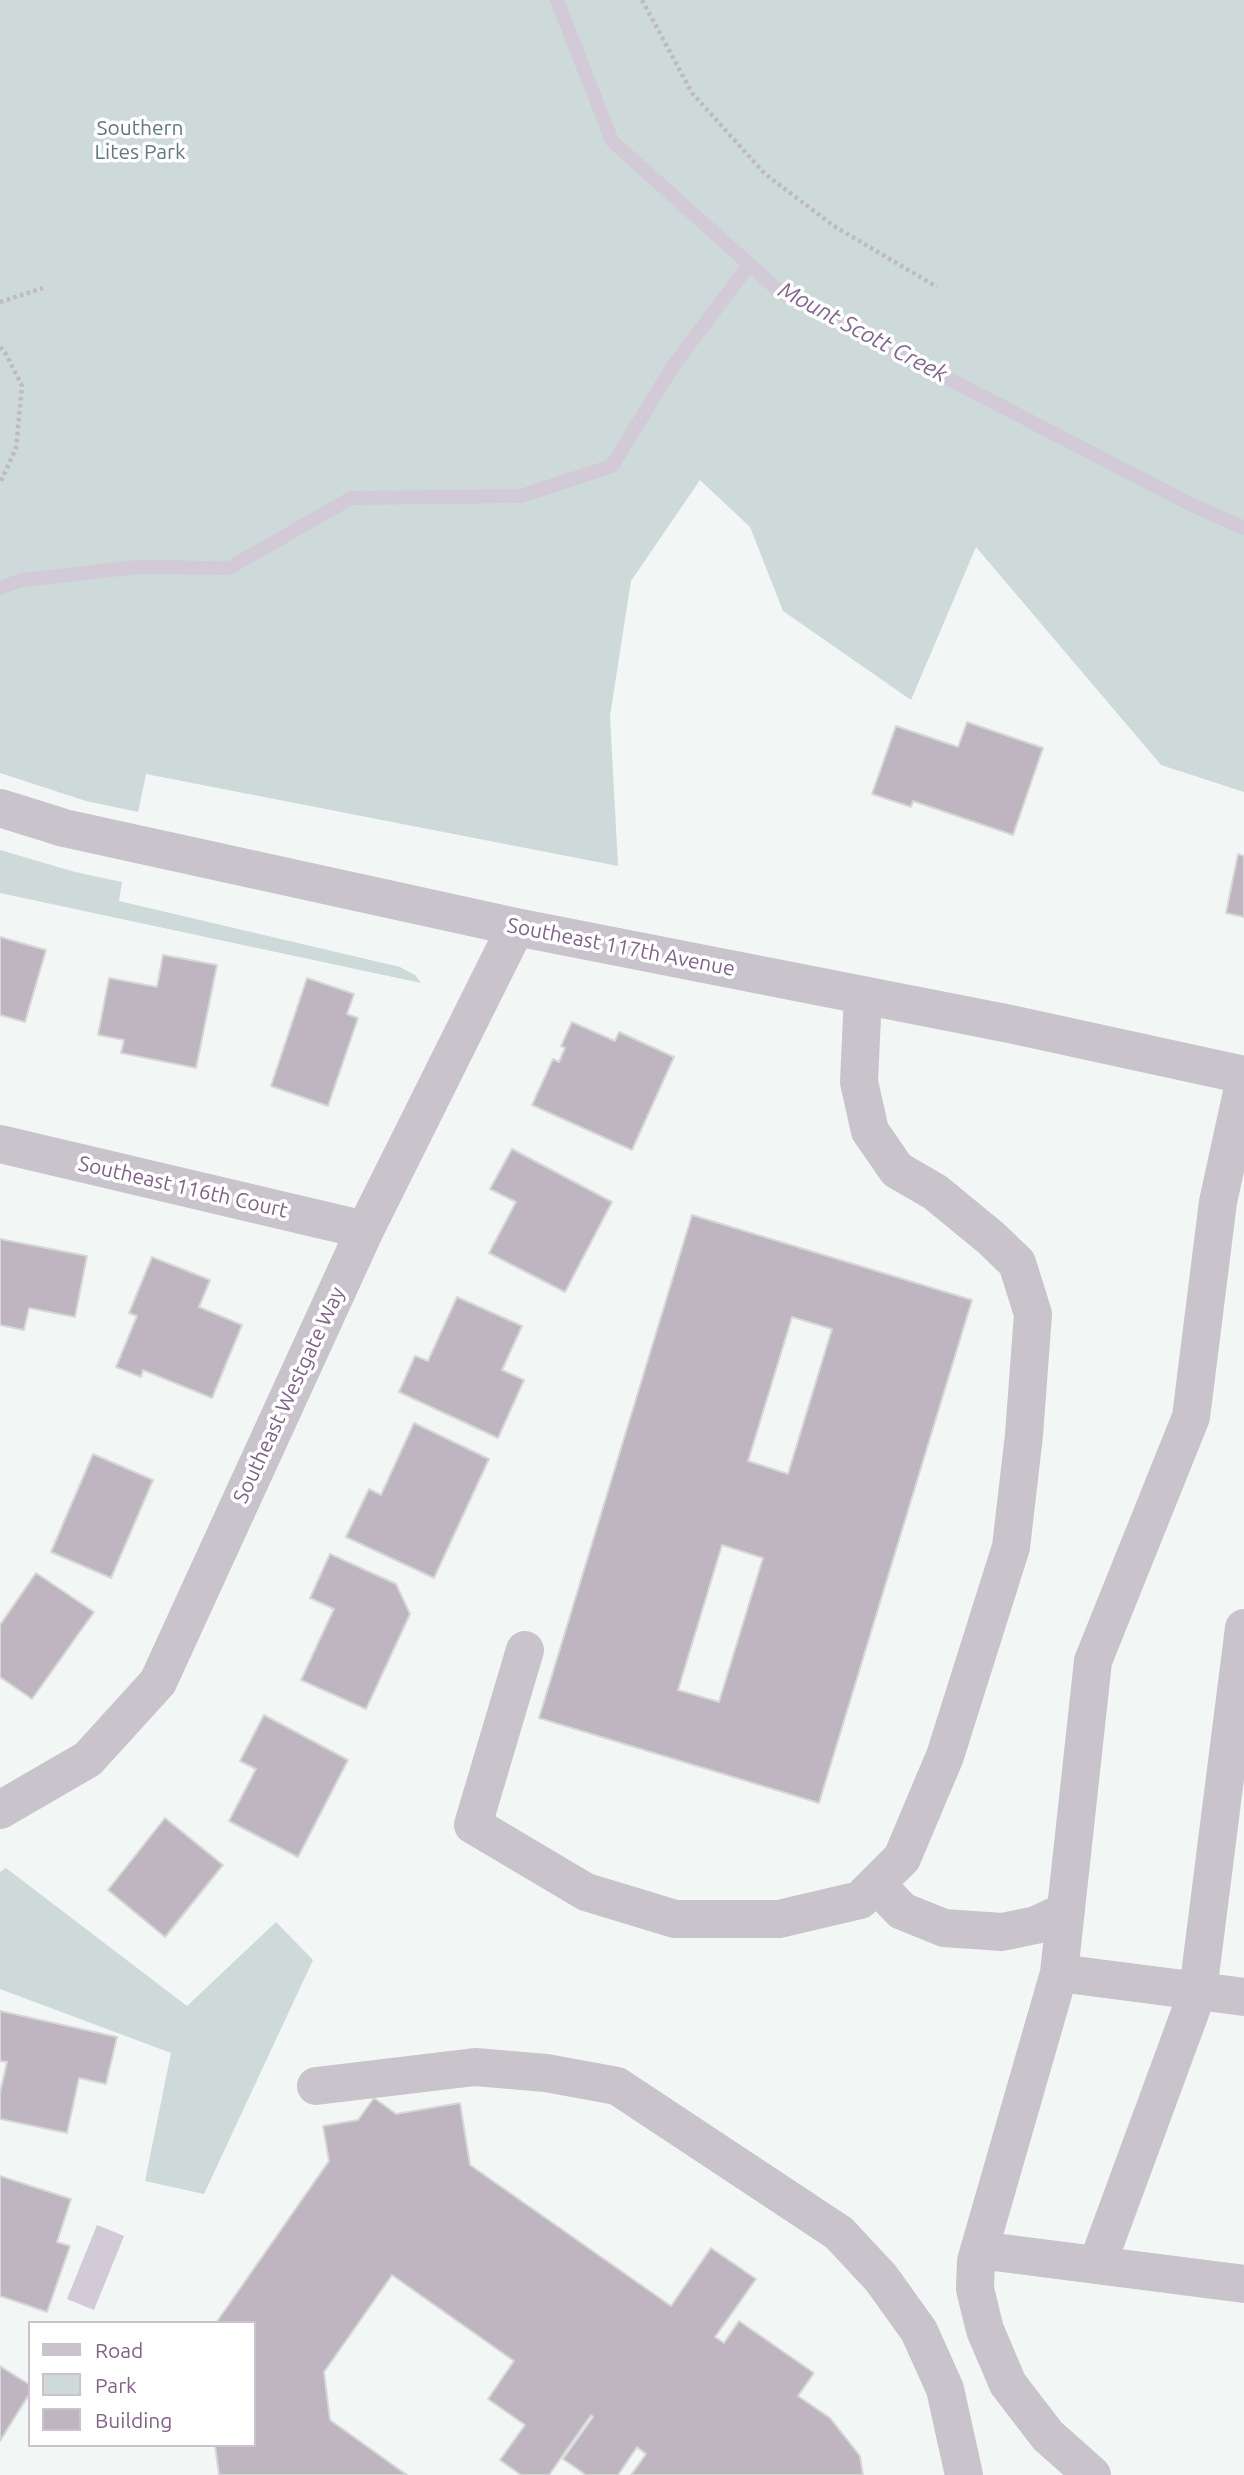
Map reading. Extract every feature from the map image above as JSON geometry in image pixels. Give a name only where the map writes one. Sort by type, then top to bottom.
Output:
[{"type":"street","name":"Southeast 117th Avenue","points":[[0,808],[64,828],[516,927],[1244,1074]]},
{"type":"street","name":"Southeast Westgate Way","points":[[0,1810],[88,1759],[158,1682],[365,1230],[516,927]]},
{"type":"street","points":[[525,1650],[473,1825],[586,1892],[675,1919],[779,1919],[860,1900],[902,1858],[945,1756],[1011,1547],[1024,1435],[1033,1314],[1017,1263],[935,1192],[897,1170],[870,1131],[859,1082],[863,995]]},
{"type":"street","points":[[1092,2475],[1048,2436],[1007,2384],[985,2330],[975,2289],[976,2261],[1059,1973],[1093,1661],[1191,1417],[1229,1234],[1218,1202],[1244,1083]]},
{"type":"street","name":"Southeast 116th Court","points":[[0,1144],[365,1230]]},
{"type":"street","points":[[1097,2265],[1198,1991],[1244,1628]]},
{"type":"street","points":[[876,1884],[902,1912],[944,1928],[1002,1932],[1037,1925],[1066,1911]]},
{"type":"street","points":[[1059,1973],[1244,1997]]},
{"type":"street","points":[[316,2086],[475,2067],[546,2073],[617,2086],[839,2233],[881,2278],[919,2331],[945,2389],[964,2475]]},
{"type":"street","points":[[979,2250],[1244,2284]]},
{"type":"path","points":[[642,0],[692,93],[765,174],[834,226],[937,286]]},
{"type":"path","points":[[0,302],[43,288]]},
{"type":"path","points":[[0,347],[22,386],[16,447],[0,483]]},
{"type":"green space","name":"Southern Lites Park","points":[[0,0],[1244,0],[1244,792],[1161,765],[976,547],[911,700],[783,611],[750,527],[700,480],[631,581],[610,716],[618,866],[146,774],[138,812],[86,801],[0,773]]},
{"type":"green space","points":[[0,850],[75,872],[122,882],[119,901],[400,967],[415,975],[421,983],[0,893]]},
{"type":"green space","points":[[6,1868],[187,2006],[276,1922],[313,1960],[204,2194],[145,2181],[171,2053],[0,1989],[0,1872]]},
{"type":"shaded area","points":[[97,2225],[124,2236],[94,2310],[67,2299]]},
{"type":"building","points":[[967,722],[1043,748],[1013,835],[913,801],[911,807],[872,794],[896,726],[958,747]]},
{"type":"building","points":[[1238,854],[1244,856],[1244,917],[1226,913]]},
{"type":"building","points":[[0,937],[46,950],[25,1022],[0,1015]]},
{"type":"building","points":[[163,955],[217,965],[196,1068],[121,1053],[124,1040],[98,1035],[109,978],[157,987]]},
{"type":"building","points":[[307,978],[354,994],[347,1014],[358,1018],[328,1106],[271,1086]]},
{"type":"building","points":[[572,1022],[615,1041],[619,1032],[674,1057],[632,1150],[532,1105],[553,1059],[559,1062],[565,1048],[561,1046]]},
{"type":"building","points":[[512,1149],[612,1202],[565,1292],[489,1253],[516,1202],[490,1189]]},
{"type":"building","points":[[692,1215],[972,1300],[819,1803],[539,1718]],"holes":[[[792,1317],[832,1329],[788,1474],[748,1461]],[[722,1545],[763,1558],[719,1702],[678,1690]]]},
{"type":"building","points":[[0,1239],[87,1256],[75,1317],[29,1308],[24,1330],[0,1325]]},
{"type":"building","points":[[152,1257],[210,1280],[199,1307],[242,1325],[212,1398],[143,1370],[141,1377],[116,1367],[137,1316],[129,1313]]},
{"type":"building","points":[[457,1297],[522,1326],[502,1370],[524,1380],[498,1438],[399,1392],[415,1356],[428,1361]]},
{"type":"building","points":[[414,1423],[489,1459],[434,1578],[346,1537],[369,1489],[381,1495]]},
{"type":"building","points":[[93,1454],[153,1480],[111,1578],[51,1552]]},
{"type":"building","points":[[330,1554],[396,1584],[410,1614],[366,1709],[301,1680],[334,1609],[310,1598]]},
{"type":"building","points":[[36,1573],[94,1612],[32,1699],[0,1677],[0,1625]]},
{"type":"building","points":[[264,1715],[348,1760],[298,1857],[229,1821],[256,1769],[240,1761]]},
{"type":"building","points":[[165,1818],[223,1865],[165,1937],[108,1890]]},
{"type":"building","points":[[0,2011],[117,2037],[106,2084],[79,2078],[67,2133],[0,2119],[0,2093],[7,2062],[0,2061]]},
{"type":"building","points":[[374,2098],[396,2114],[460,2103],[470,2165],[671,2306],[711,2248],[756,2279],[715,2337],[724,2343],[739,2321],[814,2373],[798,2396],[830,2418],[860,2456],[863,2475],[631,2475],[646,2454],[637,2447],[618,2475],[586,2475],[563,2459],[593,2417],[591,2415],[549,2475],[521,2475],[500,2460],[525,2425],[488,2399],[514,2361],[392,2275],[324,2372],[330,2420],[407,2475],[219,2475],[215,2447],[256,2447],[256,2321],[217,2321],[329,2161],[323,2126],[358,2120]]},
{"type":"building","points":[[0,2176],[71,2199],[57,2242],[70,2246],[47,2312],[0,2296]]},
{"type":"building","points":[[0,2366],[28,2384],[28,2396],[0,2441]]},
{"type":"waterway","name":"Mount Scott Creek","points":[[557,0],[612,141],[779,291],[1190,504],[1244,528]]},
{"type":"waterway","points":[[0,588],[22,580],[137,567],[229,568],[351,498],[521,496],[612,466],[673,366],[749,265]]}]
